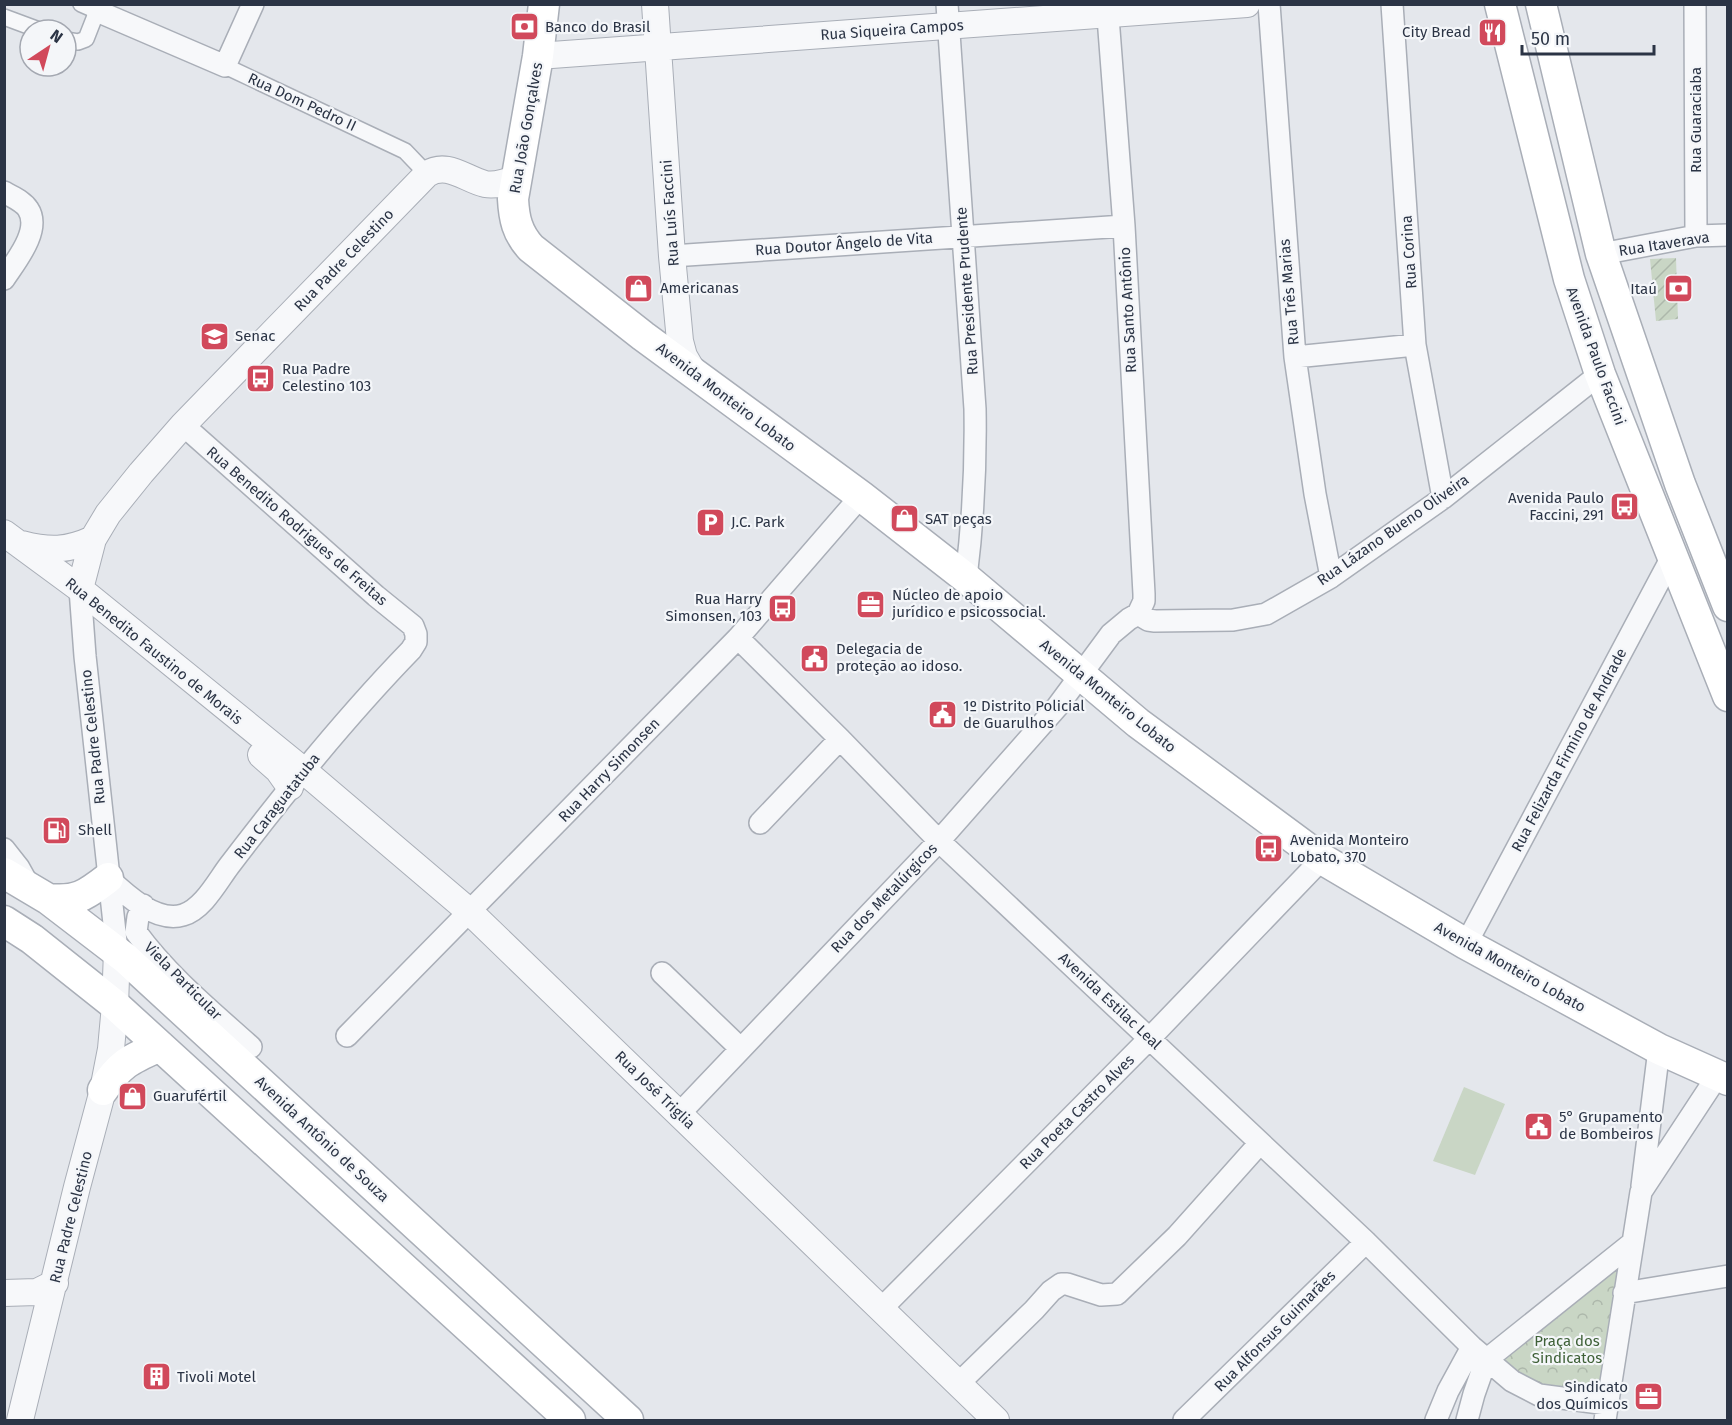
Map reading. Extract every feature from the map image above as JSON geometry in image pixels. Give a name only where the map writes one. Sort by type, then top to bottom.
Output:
[{"type":"main road","name":"Rua João Gonçalves","points":[[531,248],[523,239],[514,215],[513,199],[538,56],[544,4]]},
{"type":"main road","name":"Avenida Paulo Faccini","points":[[1500,4],[1569,279],[1600,374],[1728,696]]},
{"type":"main road","points":[[1541,4],[1601,254],[1680,484],[1728,607],[1715,609],[1708,605],[1697,584],[1672,521],[1663,508],[1649,497]]},
{"type":"main road","name":"Avenida Monteiro Lobato","points":[[531,248],[695,375],[861,496],[966,578],[1138,723],[1322,860],[1466,944],[1659,1049],[1724,1071]]},
{"type":"main road","points":[[1569,279],[1574,276],[1585,276],[1594,284],[1655,456],[1664,469],[1680,484]]},
{"type":"main road","points":[[27,886],[66,901],[78,898],[108,878]]},
{"type":"main road","name":"Avenida Antônio de Souza","points":[[27,886],[117,951],[628,1420]]},
{"type":"main road","points":[[4,921],[40,945],[115,1005],[570,1420]]},
{"type":"main road","points":[[103,1090],[114,1072],[124,1064],[160,1046]]},
{"type":"street","points":[[225,66],[253,4]]},
{"type":"street","name":"Rua Luís Faccini","points":[[655,4],[680,340],[684,356],[695,375]]},
{"type":"street","name":"Rua Três Marias","points":[[1269,4],[1295,357],[1315,494],[1331,577]]},
{"type":"street","name":"Rua Corina","points":[[1392,4],[1416,345],[1443,498]]},
{"type":"street","name":"Rua Guaraciaba","points":[[1695,4],[1696,236]]},
{"type":"street","name":"Rua Siqueira Campos","points":[[538,56],[659,47],[948,15],[1239,5]]},
{"type":"street","points":[[78,42],[86,39],[92,7]]},
{"type":"street","name":"Rua Dom Pedro II","points":[[92,7],[225,66],[405,151],[427,174]]},
{"type":"street","name":"Rua Santo Antônio","points":[[1107,10],[1124,226],[1144,594],[1144,602],[1138,614]]},
{"type":"street","name":"Rua Presidente Prudente","points":[[948,15],[975,409],[974,515],[966,578]]},
{"type":"street","points":[[427,174],[440,169],[454,171],[486,184],[518,178]]},
{"type":"street","name":"Rua Padre Celestino","points":[[20,1420],[103,1090],[111,1049],[115,1005],[117,951],[85,656],[80,589],[93,539],[108,514],[134,481],[183,425],[427,174]]},
{"type":"street","points":[[4,192],[17,199],[29,210],[32,221],[29,240],[4,279]]},
{"type":"street","name":"Rua Doutor Ângelo de Vita","points":[[672,256],[1124,226]]},
{"type":"street","name":"Rua Itaverava","points":[[1601,254],[1696,236],[1728,235]]},
{"type":"street","points":[[1295,357],[1416,345]]},
{"type":"street","name":"Rua Lázano Bueno Oliveira","points":[[1138,614],[1155,621],[1233,620],[1266,614],[1331,577],[1443,498],[1600,374]]},
{"type":"street","name":"Rua Benedito Rodrigues de Freitas","points":[[183,425],[413,626]]},
{"type":"street","name":"Rua Harry Simonsen","points":[[347,1036],[738,638],[861,496]]},
{"type":"street","points":[[11,538],[45,550],[78,546],[93,539]]},
{"type":"street","name":"Rua Benedito Faustino de Morais","points":[[11,538],[80,589],[216,701],[296,779]]},
{"type":"street","name":"Rua Felizarda Firmino de Andrade","points":[[1466,944],[1673,555]]},
{"type":"street","points":[[1080,675],[1111,634],[1138,614]]},
{"type":"street","name":"Rua Caraguatatuba","points":[[108,878],[127,896],[143,905],[172,917],[189,913],[197,906],[296,779],[411,650],[416,642],[413,626]]},
{"type":"street","name":"Avenida Estilac Leal","points":[[738,638],[840,738],[939,841],[1366,1242],[1479,1353],[1512,1381],[1539,1395],[1606,1412]]},
{"type":"street","name":"Rua dos Metalúrgicos","points":[[680,1113],[939,841],[1057,707],[1080,675]]},
{"type":"street","points":[[760,822],[840,738]]},
{"type":"street","name":"Rua José Triglia","points":[[296,779],[470,912],[996,1420]]},
{"type":"street","points":[[4,849],[19,868],[27,886]]},
{"type":"street","name":"Rua Poeta Castro Alves","points":[[880,1310],[1150,1038],[1322,860]]},
{"type":"street","name":"Viela Particular","points":[[143,905],[138,917],[136,932],[196,998],[251,1047]]},
{"type":"street","points":[[662,973],[740,1048]]},
{"type":"street","points":[[1606,1412],[1641,1192],[1659,1049]]},
{"type":"street","points":[[1641,1192],[1724,1071]]},
{"type":"street","points":[[958,1384],[1060,1284],[1067,1284],[1101,1295],[1117,1293],[1177,1236],[1260,1143]]},
{"type":"street","name":"Rua Alfonsus Guimarães","points":[[1184,1420],[1366,1242]]},
{"type":"street","points":[[1436,1420],[1448,1391],[1479,1353],[1632,1244]]},
{"type":"street","points":[[1624,1293],[1728,1276]]},
{"type":"street","points":[[8,1294],[37,1292],[55,1282]]},
{"type":"street","points":[[8,1294],[23,1304],[44,1327]]},
{"type":"street","points":[[1467,1420],[1474,1394],[1479,1353]]},
{"type":"green space","points":[[1676,258],[1678,319],[1656,321],[1650,259]]},
{"type":"green space","points":[[1464,1087],[1505,1104],[1475,1175],[1433,1161]]},
{"type":"green space","name":"Praça dos Sindicatos","points":[[1621,1259],[1600,1398],[1528,1383],[1493,1354]]},
{"type":"place","name":"Banco do Brasil","points":[[524,27]]},
{"type":"place","name":"City Bread","points":[[1492,32]]},
{"type":"place","name":"Americanas","points":[[639,288]]},
{"type":"place","name":"Itaú","points":[[1678,289]]},
{"type":"place","name":"Senac","points":[[214,336]]},
{"type":"place","name":"Rua Padre Celestino 103","points":[[261,378]]},
{"type":"place","name":"Avenida Paulo Faccini, 291","points":[[1625,507]]},
{"type":"place","name":"SAT peças","points":[[904,519]]},
{"type":"place","name":"J.C. Park","points":[[710,522]]},
{"type":"place","name":"Núcleo de apoio jurídico e psicossocial.","points":[[871,604]]},
{"type":"place","name":"Rua Harry Simonsen, 103","points":[[783,608]]},
{"type":"place","name":"Delegacia de proteção ao idoso.","points":[[815,658]]},
{"type":"place","name":"1º Distrito Policial de Guarulhos","points":[[942,715]]},
{"type":"place","name":"Shell","points":[[57,830]]},
{"type":"place","name":"Avenida Monteiro Lobato, 370","points":[[1269,849]]},
{"type":"place","name":"Guarufértil","points":[[132,1096]]},
{"type":"place","name":"5° Grupamento de Bombeiros","points":[[1538,1126]]},
{"type":"place","name":"Tivoli Motel","points":[[156,1377]]},
{"type":"place","name":"Sindicato dos Químicos","points":[[1649,1396]]}]
